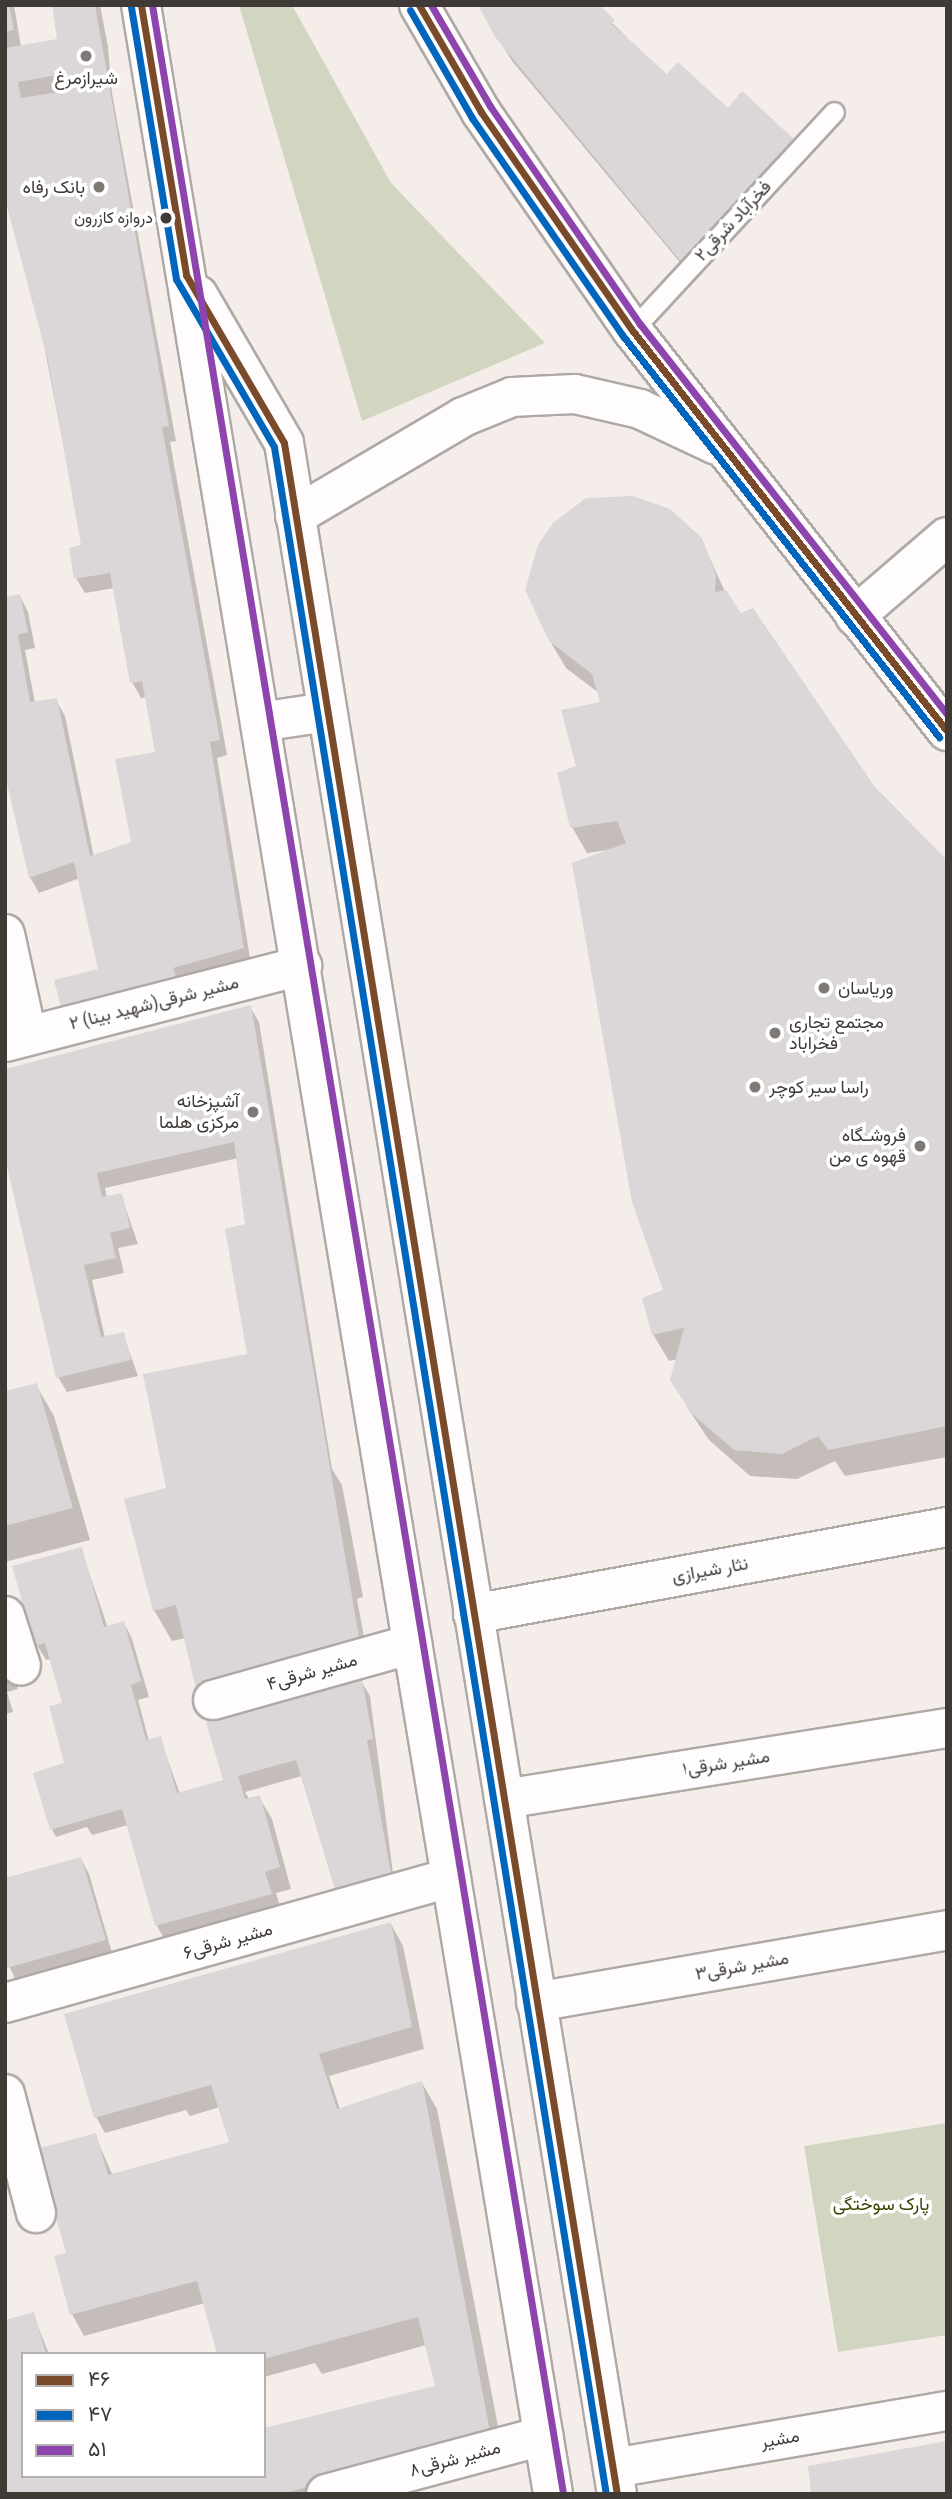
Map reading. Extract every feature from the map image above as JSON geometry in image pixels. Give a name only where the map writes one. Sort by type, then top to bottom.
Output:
[{"type":"main road","points":[[141,5],[553,2494]]},
{"type":"main road","points":[[419,5],[481,112],[632,330],[721,448],[947,731]]},
{"type":"main road","points":[[186,275],[284,443],[615,2481]]},
{"type":"main road","points":[[295,516],[463,417],[512,397],[575,394],[640,409],[721,448]]},
{"type":"main road","points":[[855,616],[947,537]]},
{"type":"main road","points":[[260,722],[327,712]]},
{"type":"main road","points":[[5,934],[16,1039]]},
{"type":"main road","name":"۲ مشیر شرقی(شهید بینا)","points":[[16,1039],[302,965]]},
{"type":"main road","name":"نثار شیرازی","points":[[473,1614],[947,1527]]},
{"type":"main road","points":[[5,1616],[21,1666]]},
{"type":"main road","name":"۴مشیر شرقی","points":[[213,1700],[412,1644]]},
{"type":"main road","name":"۱مشیر شرقی","points":[[504,1799],[947,1728]]},
{"type":"main road","name":"۶مشیر شرقی","points":[[5,2003],[451,1878]]},
{"type":"main road","name":"۳مشیر شرقی","points":[[537,2002],[947,1930]]},
{"type":"main road","points":[[5,2094],[36,2213]]},
{"type":"main road","name":"مشیر","points":[[615,2481],[947,2410]]},
{"type":"main road","name":"مشیر شرقی۸","points":[[326,2494],[543,2436]]},
{"type":"lane","name":"۲فخرآباد شرقی","points":[[632,330],[834,112]]},
{"type":"green space","points":[[239,5],[292,5],[391,183],[545,343],[362,421]]},
{"type":"green space","name":"پارک سوختگی","points":[[947,2123],[947,2335],[838,2352],[804,2146]]},
{"type":"building","points":[[5,5],[9,5],[14,30],[5,32]]},
{"type":"building","points":[[52,5],[95,5],[169,426],[162,427],[220,740],[210,742],[244,948],[173,968],[178,983],[62,1012],[54,980],[98,969],[74,862],[29,878],[5,775],[5,597],[20,594],[28,632],[18,635],[30,702],[57,698],[90,856],[131,842],[115,759],[155,752],[142,681],[130,683],[110,573],[74,579],[69,548],[81,545],[48,361],[5,199],[5,48],[57,39]],"holes":[[[63,74],[65,91],[21,98],[18,82]]]},
{"type":"building","points":[[478,5],[599,5],[615,20],[612,24],[667,74],[678,62],[728,108],[742,91],[795,140],[683,264],[495,37]]},
{"type":"building","name":"مجتمع تجاری فخراباد","points":[[633,496],[670,509],[702,538],[716,575],[715,592],[726,590],[741,613],[753,608],[875,787],[947,860],[947,1426],[828,1450],[818,1436],[782,1454],[734,1450],[691,1413],[670,1380],[684,1328],[652,1335],[642,1298],[663,1290],[632,1202],[572,863],[626,843],[617,821],[570,828],[557,773],[576,766],[561,710],[600,702],[592,674],[549,641],[525,590],[538,545],[553,523],[586,498]]},
{"type":"building","points":[[251,1005],[360,1643],[196,1689],[176,1605],[153,1611],[124,1499],[166,1488],[143,1374],[247,1354],[225,1229],[245,1224],[234,1142],[97,1173],[102,1197],[122,1193],[130,1228],[110,1233],[116,1258],[84,1265],[101,1337],[124,1332],[131,1360],[56,1378],[5,1158],[5,1069]]},
{"type":"building","points":[[37,1383],[73,1508],[5,1526],[5,1391]]},
{"type":"building","points":[[82,1547],[104,1627],[124,1621],[141,1681],[131,1685],[146,1740],[161,1736],[177,1793],[223,1780],[206,1722],[362,1679],[373,1739],[367,1740],[391,1874],[335,1890],[296,1760],[238,1776],[245,1799],[260,1795],[280,1867],[265,1872],[272,1894],[155,1926],[122,1809],[50,1830],[33,1773],[64,1763],[49,1706],[62,1703],[45,1643],[35,1646],[12,1566]]},
{"type":"building","points":[[81,1857],[106,1940],[7,1968],[5,1878]]},
{"type":"building","points":[[391,1922],[412,2027],[319,2054],[337,2109],[422,2081],[491,2436],[282,2494],[5,2494],[5,2320],[34,2312],[45,2352],[21,2352],[21,2478],[266,2478],[266,2428],[435,2386],[418,2317],[266,2358],[266,2352],[216,2352],[197,2281],[70,2315],[54,2256],[66,2253],[37,2149],[96,2133],[108,2175],[229,2142],[211,2085],[94,2118],[64,2014]]},
{"type":"building","points":[[947,2441],[947,2494],[811,2494],[808,2466]]},
{"type":"transit line","name":"۴۶","points":[[141,5],[186,275],[284,443],[617,2494]]},
{"type":"transit line","name":"۵۱","points":[[152,5],[563,2492]]},
{"type":"transit line","name":"۴۶","points":[[419,5],[481,112],[632,330],[947,731]]},
{"type":"transit line","name":"۵۱","points":[[431,5],[490,106],[640,324],[947,714]]},
{"type":"transit line","name":"۴۷","points":[[131,7],[176,279],[274,447],[606,2494]]},
{"type":"transit line","name":"۴۷","points":[[410,10],[472,118],[623,336],[939,737]]},
{"type":"place","name":"شیرازمرغ","points":[[86,56]]},
{"type":"place","name":"بانک رفاه","points":[[99,187]]},
{"type":"place","name":"دروازه کازرون","points":[[166,218]]},
{"type":"place","name":"وریاسان","points":[[824,988]]},
{"type":"place","name":"مجتمع تجاری فخراباد","points":[[775,1033]]},
{"type":"place","name":"راسا سیر کوچر","points":[[755,1087]]},
{"type":"place","name":"آشپزخانه مرکزی هلما","points":[[253,1112]]},
{"type":"place","name":"فروشـگاه قهوه ی من","points":[[920,1146]]}]
